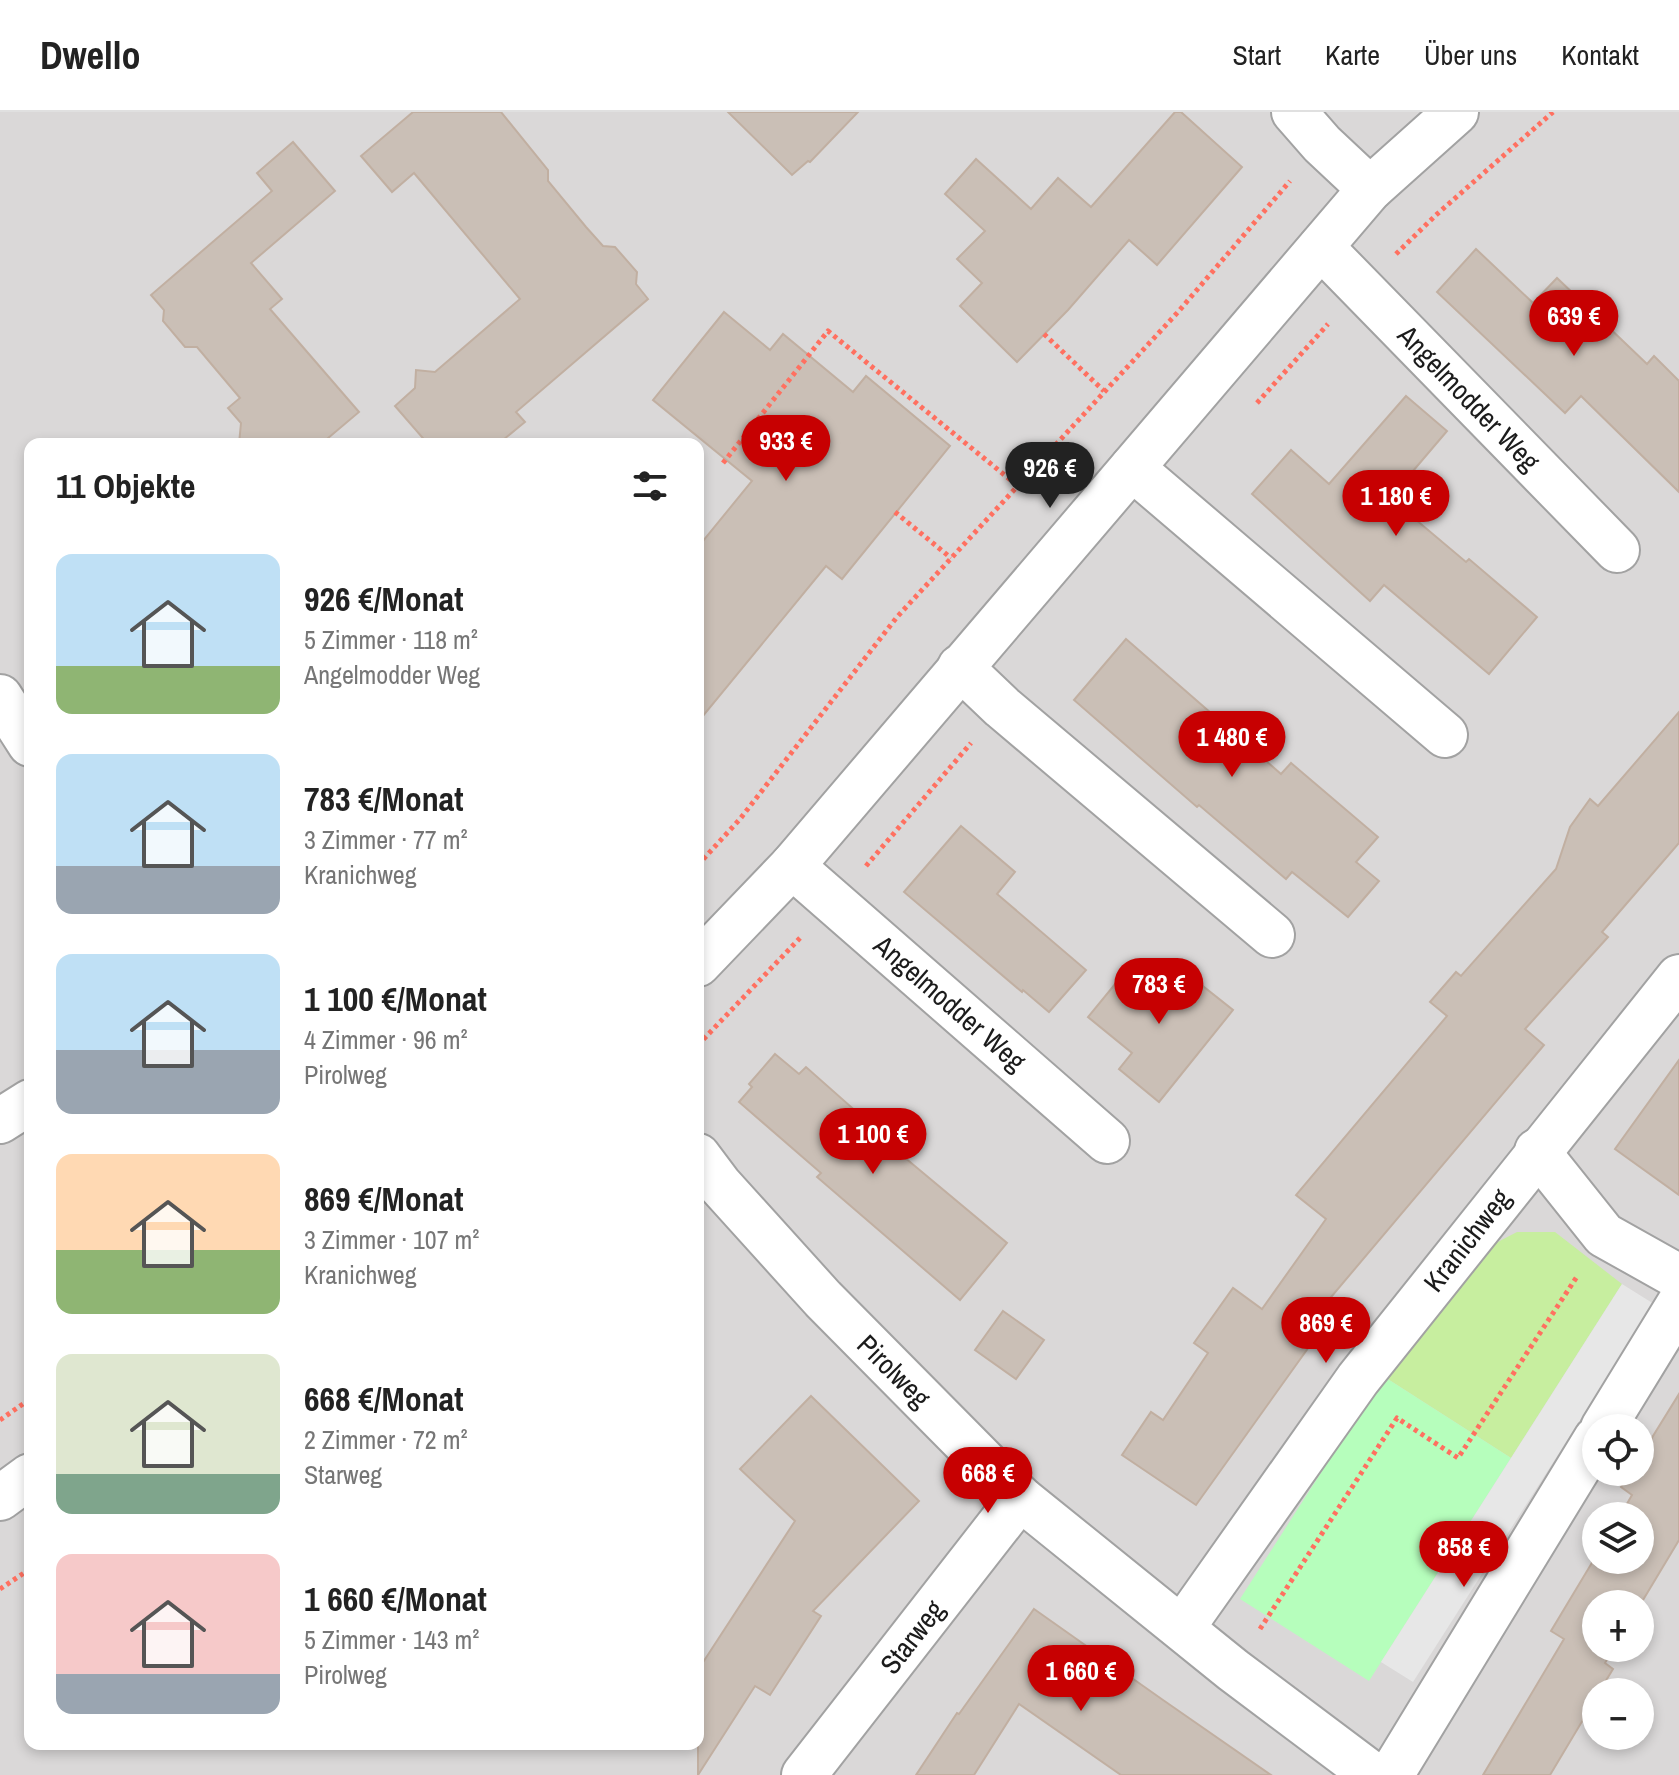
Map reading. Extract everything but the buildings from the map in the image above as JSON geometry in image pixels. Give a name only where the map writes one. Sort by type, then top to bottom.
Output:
[{"type":"street","points":[[704,958],[792,866],[1370,189],[1456,112]]},
{"type":"street","points":[[1308,128],[1370,189]]},
{"type":"street","name":"Angelmodder Weg","points":[[1321,247],[1617,550]]},
{"type":"street","points":[[1132,468],[1445,735]]},
{"type":"street","points":[[960,667],[1002,707],[1272,935]]},
{"type":"street","points":[[0,697],[24,735]]},
{"type":"street","name":"Angelmodder Weg","points":[[792,866],[1107,1141]]},
{"type":"street","name":"Kranichweg","points":[[1182,1628],[1358,1379],[1679,977]]},
{"type":"street","points":[[0,1121],[24,1106]]},
{"type":"street","points":[[1537,1151],[1604,1235],[1679,1277]]},
{"type":"street","name":"Pirolweg","points":[[704,1164],[823,1299],[1020,1498],[1233,1670],[1373,1775]]},
{"type":"street","points":[[1612,1414],[1679,1304]]},
{"type":"street","points":[[1391,1775],[1582,1462]]},
{"type":"street","points":[[0,1498],[24,1480]]},
{"type":"street","name":"Starweg","points":[[804,1775],[1020,1498]]},
{"type":"path","points":[[1252,410],[1361,288],[1436,215],[1553,112]]},
{"type":"path","points":[[704,858],[740,819],[897,617],[1178,312],[1308,128]]},
{"type":"path","points":[[723,463],[828,331],[1018,486]]},
{"type":"path","points":[[1044,334],[1104,391]]},
{"type":"path","points":[[895,512],[951,558]]},
{"type":"path","points":[[704,1039],[835,902],[1002,707]]},
{"type":"path","points":[[1233,1670],[1397,1418],[1458,1458],[1604,1235]]},
{"type":"path","points":[[0,1420],[24,1403]]},
{"type":"path","points":[[0,1589],[24,1573]]},
{"type":"shaded area","points":[[0,112],[1679,112],[1679,1775],[0,1775]]},
{"type":"shaded area","points":[[1622,1284],[1654,1304],[1413,1682],[1381,1662]]},
{"type":"green space","points":[[1517,1232],[1555,1232],[1622,1284],[1511,1458],[1383,1376],[1488,1247]]},
{"type":"green space","points":[[1383,1376],[1511,1458],[1369,1681],[1240,1599]]}]
